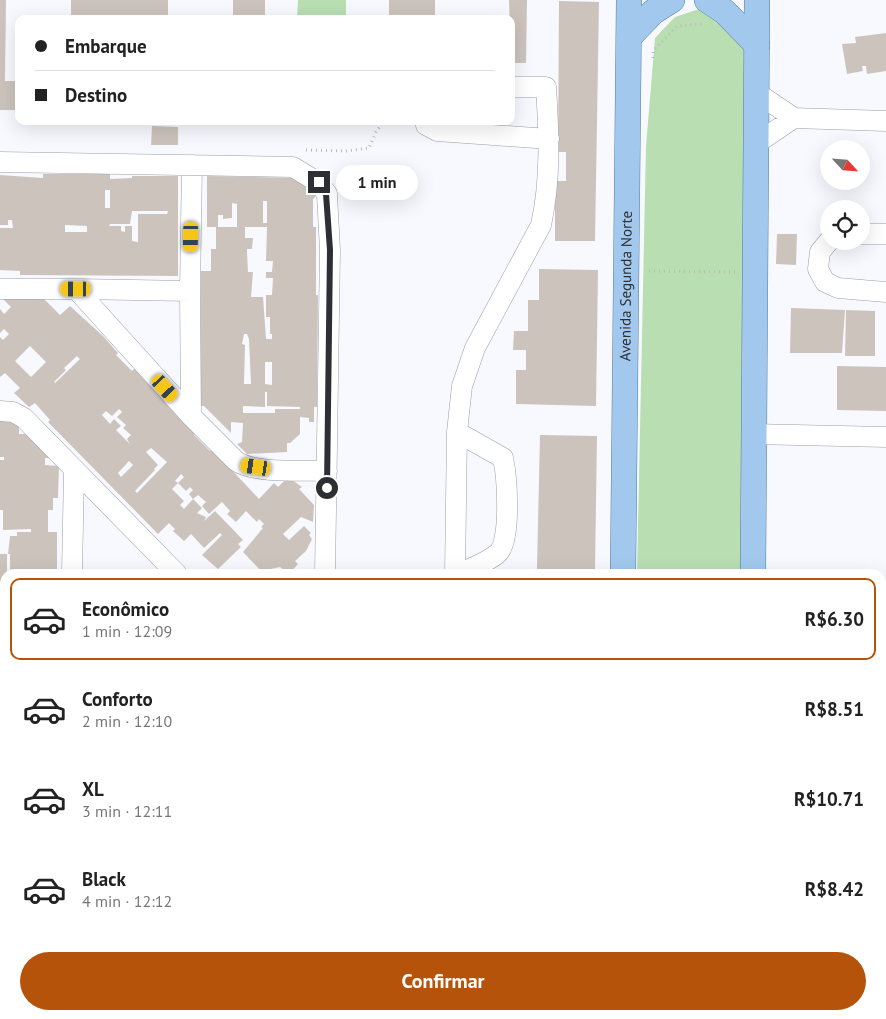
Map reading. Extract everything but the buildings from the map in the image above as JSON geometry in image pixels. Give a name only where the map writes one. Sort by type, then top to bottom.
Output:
[{"type":"main road","name":"Avenida Segunda Norte","points":[[623,569],[629,0]]},
{"type":"main road","points":[[630,37],[652,12],[672,0]]},
{"type":"main road","points":[[753,569],[757,0]]},
{"type":"main road","points":[[709,11],[725,12],[757,45]]},
{"type":"street","points":[[457,569],[457,432],[462,386],[475,348],[541,225],[546,204],[549,139],[546,87],[515,87]]},
{"type":"street","points":[[757,93],[794,118],[886,121]]},
{"type":"street","points":[[757,144],[794,118]]},
{"type":"street","points":[[426,125],[437,131],[549,139]]},
{"type":"street","points":[[0,162],[293,167],[319,182],[326,194],[330,250],[325,569]]},
{"type":"street","points":[[191,416],[192,165]]},
{"type":"street","points":[[870,234],[886,234]]},
{"type":"street","points":[[822,250],[818,269],[825,282],[838,288],[886,292]]},
{"type":"street","points":[[0,289],[190,291]]},
{"type":"street","points":[[76,289],[191,416],[229,455],[243,465],[328,470]]},
{"type":"street","points":[[0,410],[13,412],[24,418],[172,569]]},
{"type":"street","points":[[457,432],[503,458],[506,469],[507,527],[505,541],[499,554],[468,569]]},
{"type":"street","points":[[754,434],[886,437]]},
{"type":"street","points":[[72,569],[74,471]]},
{"type":"path","points":[[653,61],[653,51],[677,26],[709,11]]},
{"type":"path","points":[[646,280],[646,271],[756,272]]},
{"type":"green space","points":[[298,0],[346,0],[346,15],[297,15]]},
{"type":"green space","points":[[702,8],[750,47],[746,569],[637,569],[646,146],[655,38],[675,17]]},
{"type":"route","points":[[319,182],[326,194],[330,250],[327,488]]}]
